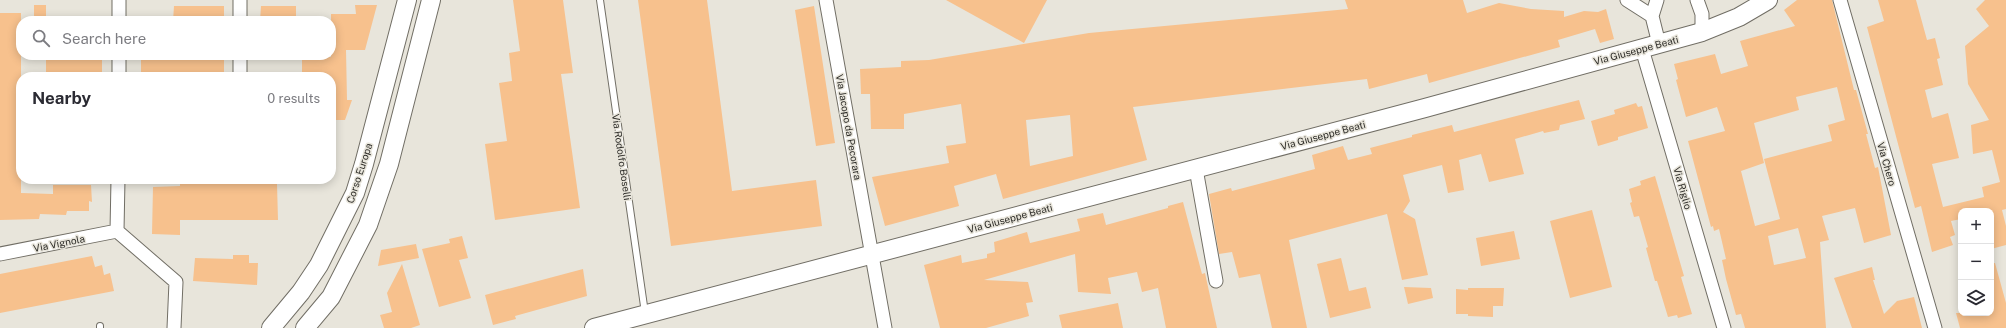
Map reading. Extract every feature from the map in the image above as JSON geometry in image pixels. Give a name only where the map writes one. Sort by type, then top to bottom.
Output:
[{"type":"street","points":[[119,16],[120,0]]},
{"type":"street","points":[[240,0],[240,16]]},
{"type":"street","name":"Corso Europa","points":[[271,328],[301,292],[319,265],[355,193],[364,164],[406,0]]},
{"type":"street","points":[[311,325],[331,297],[373,212],[389,164],[431,0]]},
{"type":"street","name":"Via Jacopo da Pecorara","points":[[826,0],[885,328]]},
{"type":"street","points":[[1627,0],[1652,16]]},
{"type":"street","points":[[1657,0],[1652,10],[1652,16],[1659,44]]},
{"type":"street","points":[[1697,0],[1702,14],[1702,32]]},
{"type":"street","name":"Via Giuseppe Beati","points":[[872,254],[1196,169],[1702,32],[1739,17],[1768,0]]},
{"type":"street","name":"Via Chero","points":[[1840,0],[1935,328]]},
{"type":"street","name":"Via Riglio","points":[[1642,48],[1724,328]]},
{"type":"street","points":[[119,60],[119,72]]},
{"type":"street","points":[[240,60],[240,72]]},
{"type":"street","points":[[1196,169],[1216,281]]},
{"type":"street","points":[[118,184],[117,231],[176,282],[174,328]]},
{"type":"street","name":"Via Vignola","points":[[0,254],[117,231]]},
{"type":"street","points":[[594,328],[872,254]]},
{"type":"lane","name":"Via Rodolfo Boselli","points":[[600,0],[645,315]]},
{"type":"building","points":[[513,0],[563,0],[573,73],[561,74],[580,208],[495,220],[485,144],[507,141],[499,83],[512,81],[509,53],[520,51]]},
{"type":"building","points":[[638,0],[707,0],[732,191],[816,180],[822,226],[671,246]]},
{"type":"building","points":[[946,0],[1047,0],[1024,43]]},
{"type":"building","points":[[1345,0],[1463,0],[1467,13],[1499,3],[1531,9],[1564,11],[1564,17],[1584,11],[1598,12],[1606,9],[1614,39],[1600,43],[1595,29],[1558,40],[1560,47],[1429,83],[1427,74],[1369,89],[1367,79],[1133,107],[1147,160],[1003,199],[996,174],[954,186],[959,206],[885,226],[872,177],[949,163],[946,146],[966,143],[961,104],[904,114],[904,129],[871,129],[870,94],[861,94],[860,69],[901,67],[901,61],[929,60],[1089,33],[1348,9]],"holes":[[[1070,115],[1073,156],[1030,166],[1026,120]]]},
{"type":"building","points":[[1797,0],[1832,0],[1854,90],[1856,90],[1868,134],[1866,134],[1875,168],[1878,167],[1891,235],[1864,243],[1855,208],[1822,216],[1829,240],[1820,242],[1826,328],[1745,328],[1741,314],[1736,315],[1722,260],[1726,259],[1719,229],[1714,231],[1713,226],[1711,227],[1688,141],[1725,131],[1717,107],[1686,117],[1676,80],[1678,79],[1674,64],[1715,54],[1721,74],[1748,66],[1740,41],[1795,26],[1784,10]],"holes":[[[1837,87],[1845,120],[1828,125],[1832,141],[1764,159],[1780,219],[1755,226],[1741,171],[1764,163],[1754,123],[1799,110],[1796,97]],[[1798,228],[1806,258],[1774,265],[1768,236]]]},
{"type":"building","points":[[1878,0],[1916,0],[1927,40],[1935,38],[1940,58],[1937,59],[1943,85],[1925,90],[1932,118],[1948,113],[1959,158],[1932,164],[1943,207],[1984,197],[1982,187],[2000,182],[1992,150],[1973,154],[1971,125],[1989,120],[1968,84],[1965,46],[1989,26],[1976,9],[1985,0],[2006,0],[2006,209],[2002,210],[2006,226],[2006,245],[1994,248],[1994,208],[1958,208],[1958,220],[1951,221],[1955,235],[1950,237],[1953,245],[1932,252],[1921,206],[1915,208],[1867,27],[1884,21]]},
{"type":"building","points":[[34,5],[46,5],[46,16],[34,16]]},
{"type":"building","points":[[355,5],[377,5],[365,50],[346,50],[347,100],[352,100],[345,120],[336,120],[336,72],[302,72],[302,60],[336,60],[336,16],[331,16],[331,14],[356,14]]},
{"type":"building","points":[[174,6],[224,6],[224,16],[173,16]]},
{"type":"building","points":[[261,6],[296,6],[296,16],[260,16]]},
{"type":"building","points":[[814,6],[835,143],[816,146],[795,10]]},
{"type":"building","points":[[0,13],[21,13],[21,16],[16,16],[16,60],[21,60],[21,72],[16,72],[16,184],[21,184],[21,193],[53,194],[53,185],[91,185],[92,202],[89,201],[89,211],[67,211],[66,215],[40,214],[39,219],[0,220]]},
{"type":"building","points":[[46,60],[102,60],[102,72],[46,72]]},
{"type":"building","points":[[141,60],[224,60],[224,72],[141,72]]},
{"type":"building","points":[[1579,100],[1585,119],[1560,125],[1559,130],[1544,133],[1543,131],[1515,139],[1524,174],[1489,182],[1481,154],[1459,160],[1464,190],[1448,193],[1442,165],[1403,175],[1410,201],[1403,212],[1415,219],[1428,275],[1402,280],[1387,214],[1289,240],[1307,328],[1272,328],[1260,274],[1239,278],[1232,252],[1219,254],[1209,194],[1231,188],[1232,191],[1315,169],[1312,155],[1343,146],[1348,160],[1372,154],[1370,148],[1412,137],[1412,135],[1452,125],[1454,132]]},
{"type":"building","points":[[1636,103],[1638,107],[1642,106],[1648,128],[1618,137],[1618,140],[1598,146],[1591,121],[1615,114],[1614,110]]},
{"type":"building","points":[[1655,176],[1684,276],[1681,277],[1692,314],[1678,318],[1677,315],[1668,317],[1657,281],[1655,281],[1646,248],[1648,247],[1639,216],[1634,217],[1630,203],[1632,202],[1629,189],[1641,185],[1640,181]]},
{"type":"building","points":[[180,184],[277,184],[278,220],[180,220],[180,235],[152,234],[153,187],[180,186]]},
{"type":"building","points":[[1183,202],[1202,274],[1205,273],[1217,328],[1166,328],[1158,288],[1142,292],[1137,272],[1108,278],[1111,294],[1078,292],[1075,254],[984,280],[1028,282],[1033,302],[1026,303],[1029,316],[986,328],[940,328],[924,265],[961,255],[962,263],[987,258],[987,254],[995,252],[994,242],[1027,232],[1030,243],[1080,231],[1077,219],[1103,213],[1106,225],[1168,208],[1168,206]]},
{"type":"building","points":[[1592,210],[1612,287],[1570,298],[1550,221]]},
{"type":"building","points":[[1514,231],[1520,259],[1481,266],[1476,238]]},
{"type":"building","points":[[462,236],[468,258],[459,260],[471,298],[439,307],[422,249],[450,243],[449,239]]},
{"type":"building","points":[[416,244],[419,258],[378,266],[381,250]]},
{"type":"building","points":[[233,255],[249,255],[249,263],[258,263],[257,285],[193,281],[195,258],[233,259]]},
{"type":"building","points":[[92,256],[95,267],[102,265],[104,275],[110,273],[114,291],[0,313],[0,274]]},
{"type":"building","points":[[1341,258],[1349,291],[1366,287],[1371,308],[1330,318],[1317,264]]},
{"type":"building","points":[[1995,263],[2006,303],[2006,328],[1960,328],[1956,313],[1958,313],[1958,316],[1994,316]]},
{"type":"building","points":[[402,264],[420,325],[411,328],[384,328],[380,315],[392,312],[387,293]]},
{"type":"building","points":[[1872,267],[1875,280],[1873,280],[1884,314],[1897,301],[1914,297],[1922,328],[1852,328],[1834,278]]},
{"type":"building","points":[[583,269],[587,296],[515,316],[516,319],[493,325],[485,295]]},
{"type":"building","points":[[1404,287],[1431,288],[1433,298],[1408,304]]},
{"type":"building","points":[[1468,288],[1504,288],[1503,306],[1493,306],[1493,317],[1456,314],[1456,289],[1468,290]]},
{"type":"building","points":[[1118,303],[1123,328],[1062,328],[1059,315]]}]
